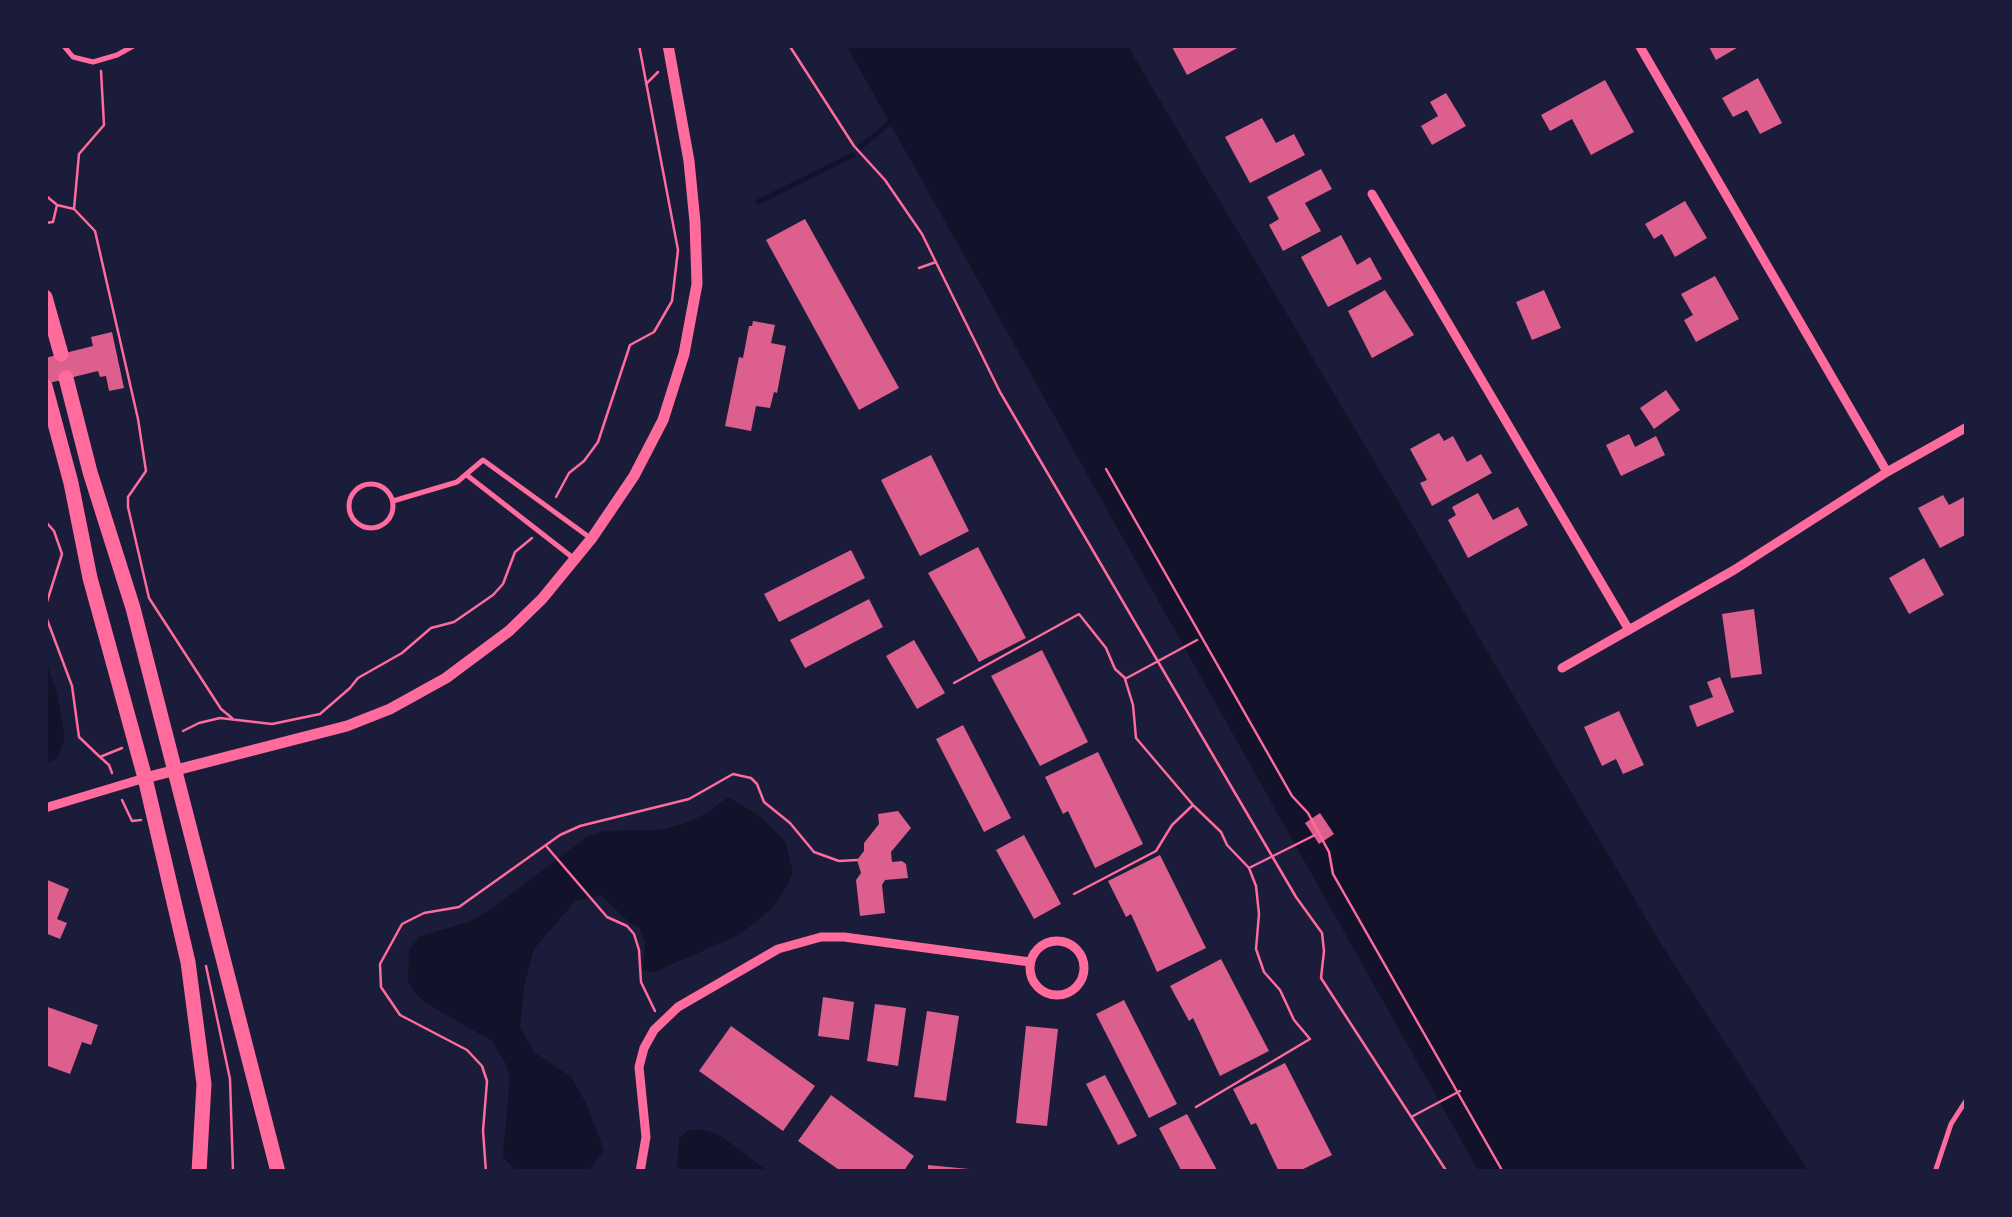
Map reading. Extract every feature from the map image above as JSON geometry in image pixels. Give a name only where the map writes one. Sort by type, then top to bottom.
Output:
[{"type":"main road","points":[[45,296],[61,354]]},
{"type":"main road","points":[[66,378],[90,472],[133,608],[278,1172]]},
{"type":"main road","points":[[45,386],[184,944],[204,1095],[200,1172]]},
{"type":"street","points":[[45,808],[347,726],[390,709],[446,678],[508,631],[542,600],[576,560],[634,476],[663,420],[684,354],[696,284],[696,222],[668,45]]},
{"type":"street","points":[[1639,45],[1887,472]]},
{"type":"street","points":[[1372,194],[1629,630]]},
{"type":"street","points":[[1562,668],[1734,570],[1887,472],[1967,428]]},
{"type":"street","points":[[640,1172],[646,1138],[640,1058],[660,1022],[678,1007],[778,949],[821,937],[1030,962]]},
{"type":"street","points":[[1064,942],[1081,954],[1084,975],[1072,992],[1051,996],[1034,983],[1030,962],[1043,945],[1064,942]]},
{"type":"lane","points":[[63,45],[76,59],[102,60],[136,45]]},
{"type":"lane","points":[[393,501],[457,482],[483,460],[592,538]]},
{"type":"lane","points":[[468,476],[576,560]]},
{"type":"lane","points":[[367,484],[378,485],[393,501],[392,514],[375,528],[363,527],[349,510],[356,489],[367,484]]},
{"type":"lane","points":[[1936,1172],[1951,1124],[1967,1098]]},
{"type":"path","points":[[550,510],[569,473],[598,442],[630,345],[654,332],[672,301],[678,250],[639,45]]},
{"type":"path","points":[[789,45],[854,146],[885,180],[922,234],[1000,392],[1322,934],[1321,978],[1447,1172]]},
{"type":"path","points":[[74,209],[79,154],[104,125],[102,60]]},
{"type":"path","points":[[45,195],[57,205],[74,209],[95,231],[141,433],[146,471],[128,497],[128,506],[149,598],[221,709],[232,719]]},
{"type":"path","points":[[45,224],[53,222],[57,205]]},
{"type":"path","points":[[919,268],[936,262]]},
{"type":"path","points":[[1106,470],[1292,796],[1308,812],[1328,852],[1333,874],[1502,1172]]},
{"type":"path","points":[[45,521],[54,531],[62,554],[45,608]]},
{"type":"path","points":[[166,736],[199,723],[232,719],[272,724],[320,714],[358,678],[414,645],[431,628],[454,622],[492,595],[503,584],[515,552],[539,531]]},
{"type":"path","points":[[45,614],[72,686],[79,737],[109,765]]},
{"type":"path","points":[[954,684],[1079,614],[1126,679],[1134,705],[1136,738],[1193,805],[1222,832],[1248,868],[1256,886],[1256,950],[1264,972],[1310,1038],[1196,1107]]},
{"type":"path","points":[[1126,679],[1196,640]]},
{"type":"path","points":[[100,758],[136,744]]},
{"type":"path","points":[[486,1172],[483,1130],[487,1081],[482,1066],[466,1050],[400,1014],[385,996],[378,974],[385,951],[402,924],[424,913],[459,907],[546,846],[590,822],[689,799],[726,776],[741,774],[757,784],[764,802],[790,823],[808,848],[839,862],[857,860]]},
{"type":"path","points":[[123,804],[132,821],[138,820]]},
{"type":"path","points":[[1074,894],[1156,850],[1172,825],[1193,805]]},
{"type":"path","points":[[1248,868],[1316,835]]},
{"type":"path","points":[[546,846],[601,910],[634,934],[640,982],[660,1022]]},
{"type":"path","points":[[1411,1116],[1460,1091]]},
{"type":"shaded area","points":[[846,45],[1127,45],[1663,947],[1809,1172],[1479,1172]]},
{"type":"shaded area","points":[[45,658],[65,737],[58,757],[45,765]]},
{"type":"shaded area","points":[[728,797],[757,814],[785,841],[793,872],[784,891],[769,911],[739,935],[652,973],[643,970],[645,943],[640,928],[601,895],[575,901],[534,949],[524,987],[520,1027],[534,1052],[571,1077],[587,1105],[604,1151],[587,1172],[516,1172],[503,1156],[510,1077],[505,1062],[492,1041],[415,993],[408,981],[409,950],[420,936],[469,922],[491,909],[587,837],[604,831],[658,830],[683,824]]},
{"type":"shaded area","points":[[699,1129],[718,1134],[769,1172],[677,1172],[679,1138],[687,1131]]},
{"type":"building","points":[[1171,45],[1243,45],[1187,75]]},
{"type":"building","points":[[1708,45],[1742,45],[1716,60]]},
{"type":"building","points":[[1758,78],[1782,123],[1760,134],[1747,110],[1733,117],[1722,98]]},
{"type":"building","points":[[1605,80],[1634,132],[1591,155],[1572,119],[1550,131],[1541,115]]},
{"type":"building","points":[[1446,93],[1466,126],[1432,145],[1421,126],[1438,116],[1430,102]]},
{"type":"building","points":[[1262,118],[1276,143],[1294,134],[1305,155],[1250,183],[1225,137]]},
{"type":"building","points":[[1321,169],[1332,189],[1305,203],[1321,231],[1283,251],[1269,225],[1279,219],[1267,197]]},
{"type":"building","points":[[1685,201],[1707,238],[1675,257],[1662,234],[1654,239],[1645,224]]},
{"type":"building","points":[[805,219],[899,388],[859,410],[766,240]]},
{"type":"building","points":[[1341,235],[1357,265],[1370,257],[1382,279],[1328,307],[1301,257]]},
{"type":"building","points":[[1715,276],[1739,319],[1696,342],[1684,320],[1693,315],[1681,294]]},
{"type":"building","points":[[1385,290],[1414,335],[1372,358],[1348,311]]},
{"type":"building","points":[[1544,290],[1561,328],[1532,340],[1516,302]]},
{"type":"building","points":[[753,321],[775,325],[771,343],[786,346],[777,393],[774,392],[770,408],[756,406],[751,431],[725,426],[739,357],[743,358]]},
{"type":"building","points":[[112,332],[124,388],[109,391],[106,376],[100,377],[98,371],[45,384],[45,358],[93,346],[91,337]]},
{"type":"building","points":[[1666,390],[1680,410],[1654,429],[1640,408]]},
{"type":"building","points":[[1439,433],[1444,441],[1453,436],[1467,462],[1481,454],[1492,473],[1432,506],[1420,483],[1427,480],[1410,449]]},
{"type":"building","points":[[1629,434],[1635,447],[1656,436],[1665,455],[1621,476],[1606,445]]},
{"type":"building","points":[[931,455],[969,531],[920,556],[881,480]]},
{"type":"building","points":[[1478,493],[1493,520],[1518,507],[1528,525],[1468,558],[1448,520],[1456,515],[1452,507]]},
{"type":"building","points":[[1943,495],[1949,505],[1966,496],[1967,534],[1940,548],[1918,508]]},
{"type":"building","points":[[978,547],[1026,638],[979,662],[928,573]]},
{"type":"building","points":[[851,550],[865,578],[779,622],[764,594]]},
{"type":"building","points":[[1924,558],[1944,595],[1909,614],[1889,578]]},
{"type":"building","points":[[869,599],[883,627],[805,668],[790,640]]},
{"type":"building","points":[[1754,609],[1762,674],[1731,678],[1722,614]]},
{"type":"building","points":[[914,640],[945,693],[917,709],[886,656]]},
{"type":"building","points":[[1042,650],[1088,742],[1040,766],[991,676]]},
{"type":"building","points":[[1720,677],[1734,712],[1697,727],[1689,706],[1713,697],[1707,682]]},
{"type":"building","points":[[1619,711],[1644,765],[1623,774],[1616,759],[1602,766],[1584,727]]},
{"type":"building","points":[[963,725],[1011,818],[984,832],[936,739]]},
{"type":"building","points":[[1098,752],[1143,844],[1095,868],[1068,811],[1063,814],[1045,777]]},
{"type":"building","points":[[898,811],[911,828],[891,852],[892,862],[906,864],[908,878],[885,880],[885,913],[860,916],[856,880],[861,873],[857,860],[879,824],[878,814]]},
{"type":"building","points":[[1320,813],[1334,834],[1319,844],[1305,823]]},
{"type":"building","points":[[1024,835],[1061,904],[1034,919],[996,850]]},
{"type":"building","points":[[1160,855],[1206,948],[1157,972],[1131,914],[1126,917],[1108,881]]},
{"type":"building","points":[[45,879],[69,889],[57,919],[67,923],[60,939],[45,933]]},
{"type":"building","points":[[1221,959],[1269,1051],[1220,1076],[1193,1018],[1189,1021],[1170,986]]},
{"type":"building","points":[[823,997],[854,1002],[849,1040],[818,1036]]},
{"type":"building","points":[[1124,1000],[1177,1104],[1149,1118],[1096,1014]]},
{"type":"building","points":[[875,1004],[906,1008],[898,1066],[867,1061]]},
{"type":"building","points":[[45,1006],[98,1025],[91,1045],[82,1042],[70,1074],[45,1065]]},
{"type":"building","points":[[927,1011],[959,1016],[946,1101],[914,1097]]},
{"type":"building","points":[[731,1026],[815,1086],[783,1131],[699,1071]]},
{"type":"building","points":[[1026,1026],[1058,1029],[1047,1126],[1016,1123]]},
{"type":"building","points":[[1285,1063],[1332,1155],[1297,1172],[1279,1172],[1256,1123],[1251,1125],[1233,1089]]},
{"type":"building","points":[[1105,1075],[1137,1136],[1118,1145],[1086,1084]]},
{"type":"building","points":[[831,1095],[914,1156],[903,1172],[842,1172],[798,1141]]},
{"type":"building","points":[[1187,1114],[1218,1172],[1182,1172],[1159,1128]]},
{"type":"building","points":[[928,1165],[969,1169],[969,1172],[928,1172]]},
{"type":"waterway","points":[[860,147],[891,122]]},
{"type":"waterway","points":[[758,202],[853,155]]}]
